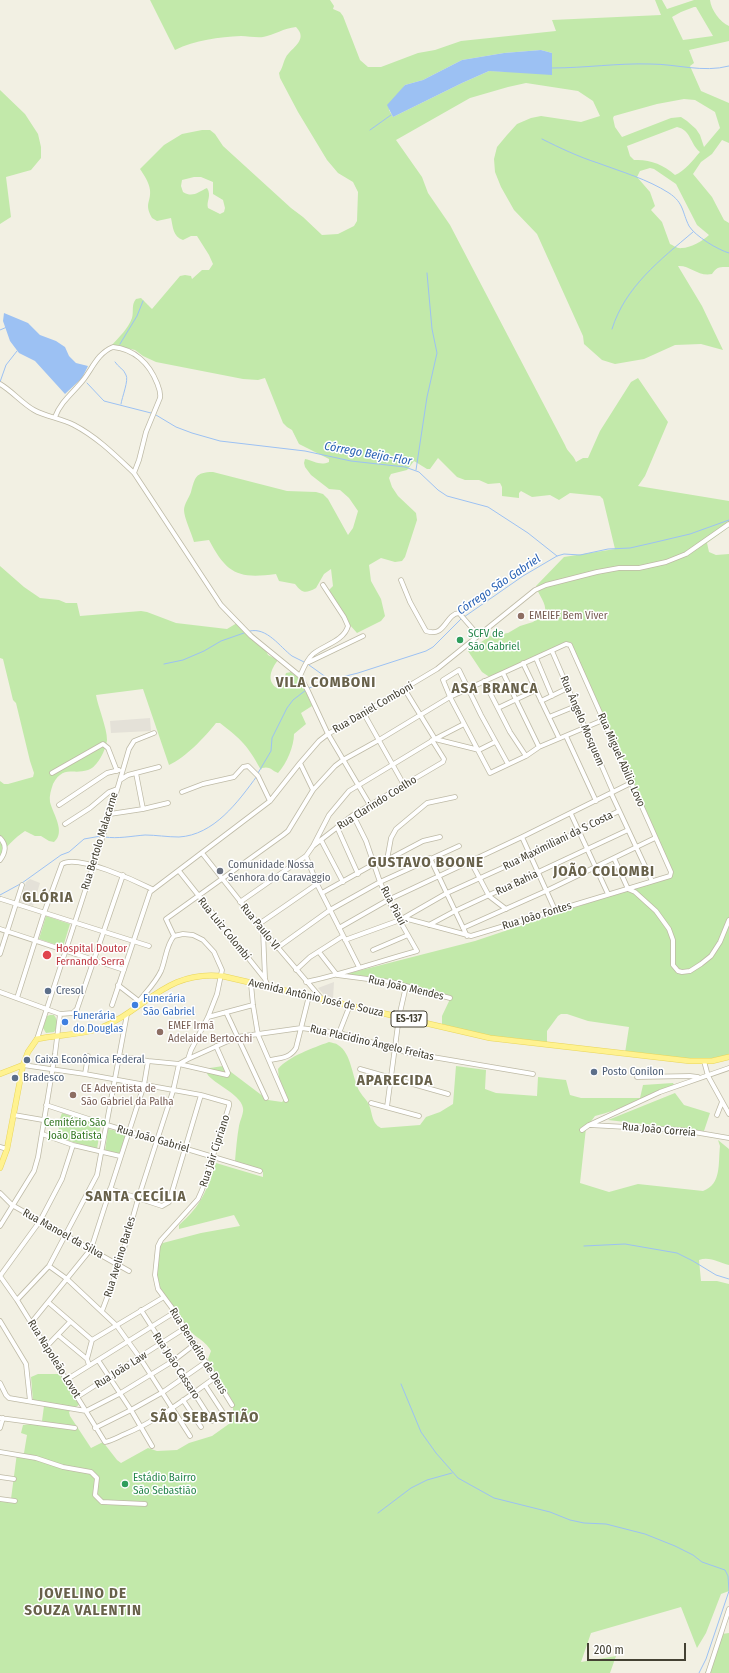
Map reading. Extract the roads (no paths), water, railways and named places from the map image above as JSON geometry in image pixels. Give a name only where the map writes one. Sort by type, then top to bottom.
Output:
[{"type":"main road","name":"Avenida Antônio José de Souza","points":[[127,1014],[140,1002],[181,980],[202,975],[222,976],[251,984],[321,998],[500,1040],[682,1060],[704,1061]]},
{"type":"main road","name":"ES-137","points":[[37,1039],[98,1029],[127,1014]]},
{"type":"main road","points":[[0,1168],[7,1149],[23,1065],[28,1052],[37,1039]]},
{"type":"main road","name":"ES-137","points":[[704,1061],[729,1057]]},
{"type":"main road","points":[[0,1074],[23,1065]]},
{"type":"street","points":[[56,417],[62,404],[85,378],[102,353],[113,346],[131,351],[151,369],[161,393],[146,432],[134,473]]},
{"type":"street","points":[[0,384],[32,410],[56,417],[74,425],[116,455],[134,473],[221,605],[276,657],[300,676],[308,689],[328,734],[370,805]]},
{"type":"street","name":"Rua Daniel Comboni","points":[[152,889],[179,871],[270,801],[319,741],[363,712],[405,690],[437,669],[528,596],[546,585],[597,572],[619,568],[640,568],[666,562],[686,554],[728,525]]},
{"type":"street","points":[[400,580],[426,631],[432,633],[439,631],[454,614],[462,616],[478,636]]},
{"type":"street","points":[[308,662],[312,655],[344,634],[348,626],[344,617],[323,585]]},
{"type":"street","points":[[300,676],[304,665],[308,662],[363,636]]},
{"type":"street","name":"Rua Miguel Abilio Lovo","points":[[552,651],[566,644],[570,645],[671,872],[670,876]]},
{"type":"street","points":[[174,936],[166,919],[288,831],[313,790],[335,766],[450,697],[552,651]]},
{"type":"street","name":"Rua Ângelo Mosquem","points":[[552,651],[619,811],[652,881]]},
{"type":"street","points":[[536,658],[552,696]]},
{"type":"street","points":[[523,663],[559,738]]},
{"type":"street","points":[[508,764],[495,742],[460,670],[443,680],[450,697],[490,773],[526,756],[539,747],[603,720]]},
{"type":"street","points":[[503,672],[539,747]]},
{"type":"street","points":[[484,681],[510,732],[526,756]]},
{"type":"street","points":[[541,701],[568,688]]},
{"type":"street","points":[[405,690],[434,740],[479,750],[495,742]]},
{"type":"street","points":[[498,708],[536,690]]},
{"type":"street","points":[[549,717],[576,706]]},
{"type":"street","points":[[363,712],[404,785]]},
{"type":"street","points":[[240,902],[306,856],[313,846],[329,815],[348,791],[392,764],[464,724]]},
{"type":"street","name":"Rua Bertolo Malacarne","points":[[37,1039],[110,814],[120,780],[120,770],[134,741],[154,733]]},
{"type":"street","points":[[566,736],[596,801]]},
{"type":"street","name":"Rua Clarindo Coelho","points":[[313,846],[353,815],[443,762],[444,759],[434,740]]},
{"type":"street","points":[[52,773],[103,744],[108,748],[120,770],[107,773],[59,805]]},
{"type":"street","points":[[300,763],[313,790]]},
{"type":"street","points":[[182,792],[204,784],[234,777],[243,767],[248,766],[257,774],[270,801]]},
{"type":"street","points":[[120,780],[136,772],[159,767]]},
{"type":"street","points":[[136,772],[143,809]]},
{"type":"street","points":[[339,928],[388,900],[438,875],[471,862],[571,814],[631,783]]},
{"type":"street","points":[[65,824],[90,808],[109,792],[117,789]]},
{"type":"street","points":[[387,860],[391,838],[396,829],[427,803],[455,797]]},
{"type":"street","points":[[110,814],[143,809],[168,803]]},
{"type":"street","name":"Rua Maximiliani da S Costa","points":[[296,970],[319,952],[344,938],[402,919],[447,893],[531,855],[619,811]]},
{"type":"street","points":[[571,814],[608,894]]},
{"type":"street","name":"Rua Piauí","points":[[353,815],[366,841],[380,882],[388,900],[402,919],[408,935],[417,951]]},
{"type":"street","points":[[337,827],[358,874]]},
{"type":"street","name":"Rua Bahia","points":[[429,925],[455,911],[539,873],[628,830]]},
{"type":"street","points":[[322,893],[374,864],[387,860],[423,841],[440,837]]},
{"type":"street","points":[[522,837],[555,910]]},
{"type":"street","points":[[0,838],[4,842],[6,849],[0,860]]},
{"type":"street","points":[[463,928],[546,891],[655,838]]},
{"type":"street","points":[[321,840],[343,882]]},
{"type":"street","points":[[277,948],[330,910],[380,882],[458,846]]},
{"type":"street","name":"Rua Paulo VI","points":[[202,853],[277,948],[321,998]]},
{"type":"street","points":[[306,856],[330,910],[359,967]]},
{"type":"street","points":[[430,858],[466,936]]},
{"type":"street","points":[[614,858],[628,889],[635,892],[656,911],[669,929],[673,940],[673,964],[680,972],[687,972],[694,969],[711,956],[720,942],[729,920]]},
{"type":"street","points":[[17,998],[60,867],[65,862],[69,862],[93,866],[122,875],[152,889],[148,895],[112,1005]]},
{"type":"street","points":[[471,862],[488,896],[506,909]]},
{"type":"street","name":"Rua Luiz Colombi","points":[[179,871],[197,896],[265,979],[268,987]]},
{"type":"street","points":[[0,992],[60,1014],[73,1013],[77,1009],[122,875]]},
{"type":"street","name":"Rua João Fontes","points":[[402,919],[471,936],[670,876]]},
{"type":"street","points":[[259,924],[318,884]]},
{"type":"street","points":[[0,954],[22,885]]},
{"type":"street","points":[[1,898],[149,946]]},
{"type":"street","points":[[0,929],[35,942],[124,970]]},
{"type":"street","points":[[263,930],[265,979]]},
{"type":"street","points":[[118,986],[140,1002],[154,983],[161,970],[171,939],[174,936],[183,934],[193,935],[203,940],[219,960],[222,976],[208,1017],[188,1059]]},
{"type":"street","points":[[373,950],[408,935]]},
{"type":"street","name":"Rua João Mendes","points":[[306,982],[337,975],[359,967],[417,951]]},
{"type":"street","points":[[319,952],[337,975]]},
{"type":"street","name":"Rua João Mendes","points":[[337,975],[391,982],[450,998]]},
{"type":"street","points":[[251,984],[258,1035],[286,1100]]},
{"type":"street","points":[[387,1107],[399,1017],[406,986]]},
{"type":"street","points":[[270,1060],[284,1058],[292,1054],[301,1028],[309,996]]},
{"type":"street","points":[[208,1017],[253,1005]]},
{"type":"street","points":[[339,1033],[350,1005]]},
{"type":"street","points":[[226,1012],[266,1098]]},
{"type":"street","points":[[0,1226],[34,1171],[38,1157],[58,1035],[60,1014]]},
{"type":"street","points":[[17,1300],[49,1266],[97,1174],[127,1014]]},
{"type":"street","name":"Rua Placidino Ângelo Freitas","points":[[178,1064],[237,1037],[301,1028],[339,1033],[395,1050],[533,1074]]},
{"type":"street","points":[[118,1056],[178,1064],[228,1075],[216,1046]]},
{"type":"street","points":[[85,1074],[88,1056]]},
{"type":"street","points":[[31,1323],[91,1249],[144,1085],[148,1061]]},
{"type":"street","points":[[704,1061],[708,1076],[722,1102],[727,1107],[729,1114]]},
{"type":"street","name":"Rua Avelino Barles","points":[[102,1311],[119,1266],[138,1199],[172,1091],[178,1064]]},
{"type":"street","points":[[23,1065],[85,1074],[172,1091],[201,1095],[169,1202],[162,1206],[110,1189]]},
{"type":"street","points":[[637,1077],[699,1077],[708,1076],[729,1068]]},
{"type":"street","points":[[360,1070],[448,1094]]},
{"type":"street","points":[[582,1130],[589,1125],[660,1092],[699,1077]]},
{"type":"street","name":"Rua Jair Cipriano","points":[[164,1297],[158,1288],[155,1275],[158,1246],[161,1240],[198,1199],[214,1157],[230,1106],[228,1102],[201,1095]]},
{"type":"street","points":[[717,1114],[722,1102]]},
{"type":"street","points":[[371,1103],[419,1116]]},
{"type":"street","name":"Rua João Gabriel","points":[[46,1105],[129,1132],[260,1170]]},
{"type":"street","points":[[14,1115],[43,1120]]},
{"type":"street","name":"Rua João Correia","points":[[589,1125],[682,1130],[729,1138]]},
{"type":"street","points":[[42,1134],[73,1145],[120,1156]]},
{"type":"street","points":[[0,1276],[40,1221],[62,1179],[73,1145]]},
{"type":"street","points":[[0,1147],[7,1149]]},
{"type":"street","name":"Rua Manoel da Silva","points":[[0,1193],[12,1205],[129,1271]]},
{"type":"street","points":[[49,1266],[67,1279],[117,1326],[163,1392],[172,1409],[190,1436]]},
{"type":"street","name":"Rua Napoleão Lovot","points":[[0,1276],[17,1300],[103,1440],[107,1442],[141,1427]]},
{"type":"street","points":[[87,1359],[92,1340],[164,1297]]},
{"type":"street","name":"Rua Benedito de Deus","points":[[164,1297],[216,1377],[232,1405]]},
{"type":"street","points":[[48,1302],[92,1340]]},
{"type":"street","name":"Rua João Cassaro","points":[[141,1310],[212,1421]]},
{"type":"street","points":[[66,1380],[175,1312]]},
{"type":"street","points":[[0,1320],[2,1328],[26,1364],[28,1370],[30,1401]]},
{"type":"street","points":[[46,1347],[70,1322]]},
{"type":"street","name":"Rua João Law","points":[[77,1397],[109,1378],[185,1328]]},
{"type":"street","points":[[58,1335],[87,1359],[89,1365]]},
{"type":"street","points":[[0,1383],[6,1395],[12,1399],[86,1411],[120,1394],[173,1361],[195,1344]]},
{"type":"street","points":[[98,1360],[131,1410],[152,1446]]},
{"type":"street","points":[[95,1428],[163,1392],[206,1362]]},
{"type":"street","points":[[141,1427],[172,1409],[216,1377]]},
{"type":"street","points":[[205,1384],[222,1411]]},
{"type":"street","points":[[183,1400],[200,1427]]},
{"type":"street","points":[[0,1428],[1,1418],[75,1428]]},
{"type":"street","points":[[0,1452],[36,1458],[62,1467],[92,1472],[97,1478],[95,1495],[102,1502],[145,1504]]},
{"type":"street","points":[[0,1477],[14,1479]]},
{"type":"street","points":[[0,1499],[15,1501]]},
{"type":"street","points":[[708,1673],[729,1609]]},
{"type":"water","points":[[541,50],[552,53],[552,75],[489,71],[393,117],[387,105],[405,85],[423,80],[462,60],[504,53]]},
{"type":"water","points":[[4,313],[28,323],[40,335],[56,341],[65,347],[69,356],[76,363],[88,366],[82,378],[65,394],[35,361],[19,353],[10,341],[3,321]]},
{"type":"waterway","points":[[552,68],[638,64],[660,64],[709,69],[729,66]]},
{"type":"waterway","points":[[370,130],[391,115]]},
{"type":"waterway","points":[[542,139],[591,161],[661,188],[677,200],[689,226],[696,234],[719,249],[729,253]]},
{"type":"waterway","points":[[612,329],[626,300],[645,275],[693,232]]},
{"type":"waterway","points":[[416,470],[427,397],[437,353],[432,329],[427,273]]},
{"type":"waterway","points":[[120,344],[137,316],[143,301]]},
{"type":"waterway","name":"Córrego Beija-Flor","points":[[0,330],[7,327]]},
{"type":"waterway","points":[[0,382],[6,365],[17,351]]},
{"type":"waterway","points":[[115,362],[124,371],[127,377],[121,404]]},
{"type":"waterway","name":"Córrego Beija-Flor","points":[[87,383],[104,401],[151,413]]},
{"type":"waterway","name":"Córrego Beija-Flor","points":[[156,415],[176,427],[220,441],[305,451],[351,461],[405,467],[419,472],[438,490],[447,496],[488,507],[528,533],[557,556]]},
{"type":"waterway","name":"Córrego São Gabriel","points":[[464,617],[523,576],[557,556],[564,554],[580,555],[608,549],[630,548],[690,534],[729,520]]},
{"type":"waterway","name":"Córrego São Gabriel","points":[[309,688],[330,680],[358,673],[426,651],[433,647],[461,619]]},
{"type":"waterway","points":[[250,631],[262,632],[268,635],[292,656],[304,662]]},
{"type":"waterway","points":[[164,664],[183,660],[204,651],[221,641],[244,633]]},
{"type":"waterway","points":[[309,665],[330,680]]},
{"type":"waterway","name":"Córrego São Gabriel","points":[[258,773],[271,751],[272,738],[287,708],[293,700],[306,690]]},
{"type":"waterway","name":"Córrego São Gabriel","points":[[105,837],[120,838],[145,835],[179,837],[192,835],[214,824],[224,816],[257,776]]},
{"type":"waterway","name":"Córrego São Gabriel","points":[[0,895],[22,883],[61,855],[69,852],[84,839],[101,836]]},
{"type":"waterway","points":[[584,1246],[625,1244],[677,1253],[716,1275],[729,1279]]},
{"type":"waterway","points":[[401,1384],[421,1432],[436,1453],[458,1478],[494,1498],[550,1512],[570,1520],[584,1523],[606,1524],[645,1534],[675,1546],[693,1555],[702,1562],[725,1570],[728,1576],[729,1591],[706,1659],[699,1673]]},
{"type":"waterway","points":[[378,1513],[411,1488],[427,1480],[452,1473]]},
{"type":"place","name":"EMEIEF Bem Viver","points":[[521,616]]},
{"type":"place","name":"SCFV de São Gabriel","points":[[460,640]]},
{"type":"place","name":"Comunidade Nossa Senhora do Caravaggio","points":[[220,871]]},
{"type":"place","name":"Hospital Doutor Fernando Serra","points":[[47,955]]},
{"type":"place","name":"Cresol","points":[[48,991]]},
{"type":"place","name":"Funerária São Gabriel","points":[[135,1005]]},
{"type":"place","name":"Funerária do Douglas","points":[[65,1022]]},
{"type":"place","name":"EMEF Irmã Adelaide Bertocchi","points":[[160,1032]]},
{"type":"place","name":"Caixa Econômica Federal","points":[[27,1060]]},
{"type":"place","name":"Posto Conilon","points":[[594,1072]]},
{"type":"place","name":"Bradesco","points":[[15,1078]]},
{"type":"place","name":"CE Adventista de São Gabriel da Palha","points":[[73,1095]]},
{"type":"place","name":"Estádio Bairro São Sebastião","points":[[125,1484]]},
{"type":"district","name":"VILA COMBONI","points":[[326,683]]},
{"type":"district","name":"ASA BRANCA","points":[[495,689]]},
{"type":"district","name":"GUSTAVO BOONE","points":[[426,863]]},
{"type":"district","name":"JOÃO COLOMBI","points":[[604,872]]},
{"type":"district","name":"GLÓRIA","points":[[48,898]]},
{"type":"district","name":"APARECIDA","points":[[395,1081]]},
{"type":"district","name":"SANTA CECÍLIA","points":[[136,1197]]},
{"type":"district","name":"SÃO SEBASTIÃO","points":[[205,1418]]},
{"type":"district","name":"JOVELINO DE SOUZA VALENTIN","points":[[83,1602]]},
{"type":"park label","name":"Cemitério São João Batista","points":[[75,1129]]}]
